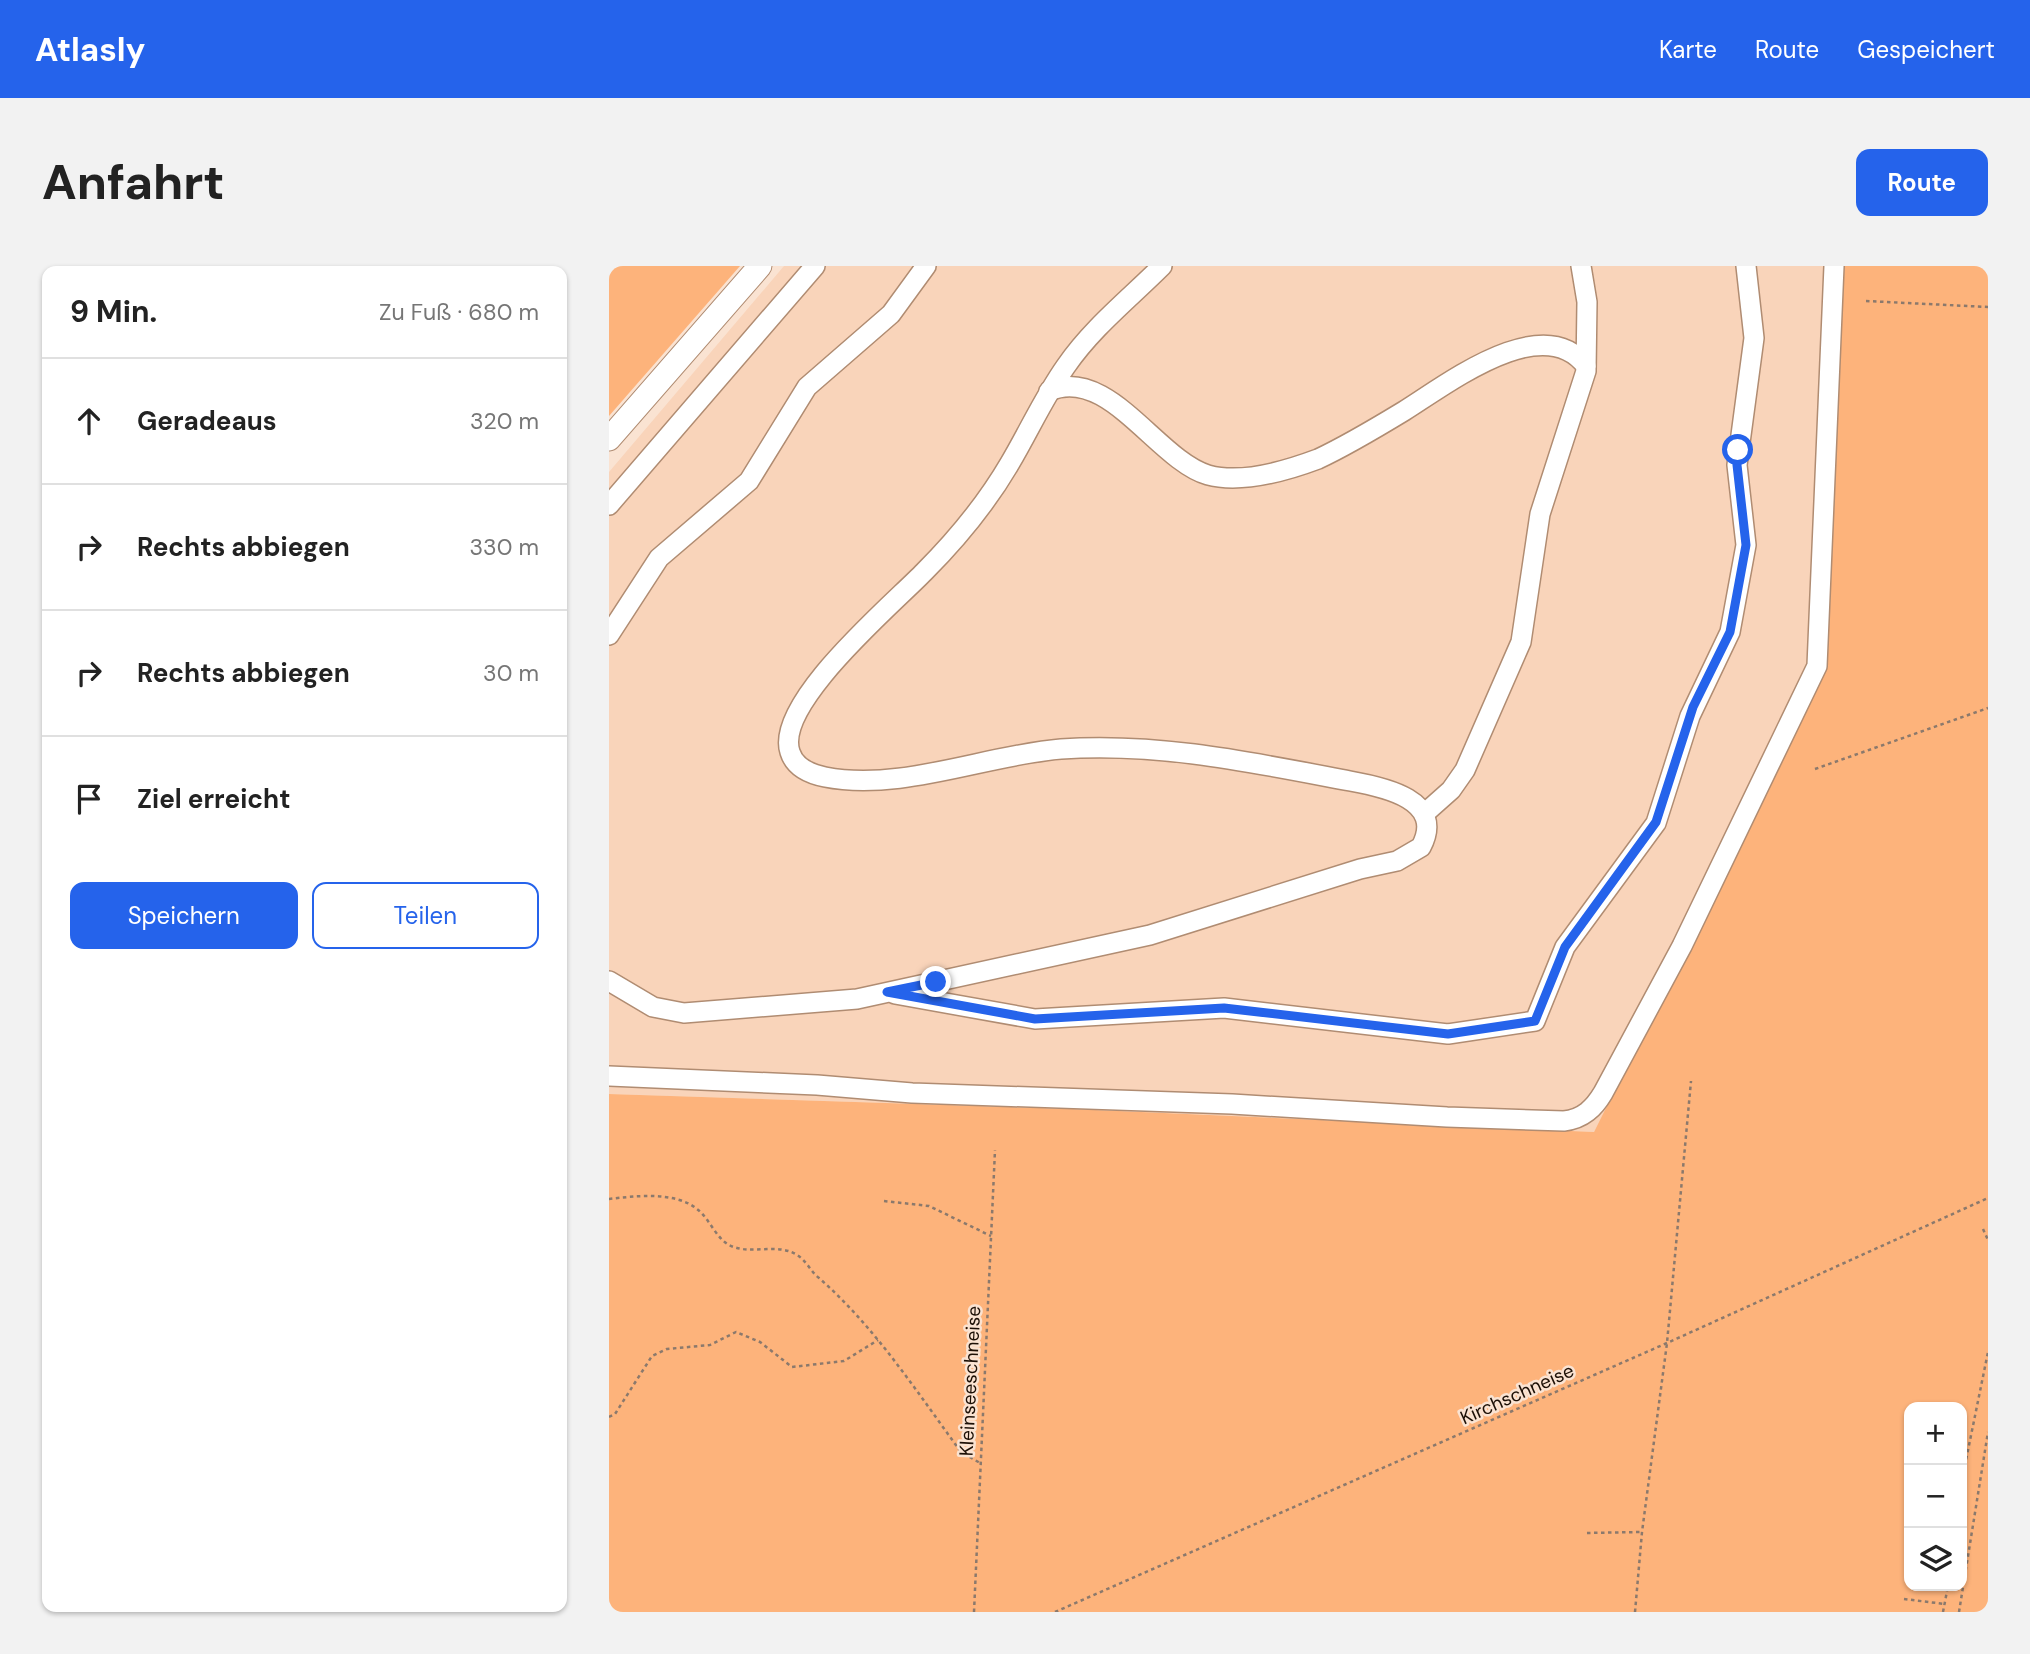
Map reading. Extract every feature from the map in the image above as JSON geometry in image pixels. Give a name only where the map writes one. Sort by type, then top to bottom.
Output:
[{"type":"main road","points":[[609,439],[760,266]]},
{"type":"lane","points":[[609,505],[815,266]]},
{"type":"lane","points":[[609,635],[659,558],[749,481],[807,387],[891,314],[926,266]]},
{"type":"lane","points":[[609,981],[647,1004],[684,1013],[841,1002],[1150,935],[1360,869],[1397,861],[1421,847],[1427,836],[1425,814],[1404,796],[1380,786],[1245,761],[1169,752],[1051,750],[897,777],[862,779],[827,778],[806,772],[798,765],[789,749],[788,730],[806,695],[977,514],[1011,463],[1049,391],[1066,366],[1088,338],[1162,266]]},
{"type":"lane","points":[[1425,814],[1451,790],[1465,771],[1519,650],[1527,613],[1540,514],[1579,397],[1586,366],[1587,302],[1581,266]]},
{"type":"lane","points":[[887,992],[1035,1019],[1224,1008],[1448,1034],[1535,1021],[1565,947],[1656,822],[1693,707],[1730,632],[1746,545],[1737,465],[1754,348],[1746,266]]},
{"type":"lane","points":[[609,1076],[817,1085],[912,1093],[1232,1104],[1447,1117],[1564,1121],[1580,1117],[1593,1107],[1603,1093],[1682,946],[1817,666],[1834,266]]},
{"type":"lane","points":[[1066,366],[1068,377],[1078,386],[1112,404],[1185,464],[1208,474],[1227,478],[1279,470],[1318,459],[1501,355],[1535,346],[1563,347],[1574,352],[1586,366]]},
{"type":"lane","points":[[1049,391],[1063,385],[1078,386]]},
{"type":"path","points":[[1866,301],[1988,307]]},
{"type":"path","points":[[1815,769],[1988,708]]},
{"type":"path","points":[[1635,1612],[1642,1532],[1667,1343],[1691,1081]]},
{"type":"path","name":"Kleinseeschneise","points":[[974,1612],[995,1150]]},
{"type":"path","points":[[609,1199],[642,1196],[684,1201],[698,1209],[728,1245],[744,1249],[780,1249],[797,1255],[819,1278],[832,1287],[878,1340],[961,1452],[981,1463]]},
{"type":"path","name":"Kirchschneise","points":[[1055,1612],[1667,1343],[1988,1198]]},
{"type":"path","points":[[884,1201],[929,1206],[991,1236]]},
{"type":"path","points":[[1983,1229],[1988,1240]]},
{"type":"path","points":[[609,1417],[615,1415],[652,1356],[667,1349],[710,1345],[736,1332],[760,1342],[792,1367],[844,1361],[878,1340]]},
{"type":"path","points":[[1967,1446],[1988,1352]]},
{"type":"path","points":[[1959,1612],[1988,1432]]},
{"type":"path","points":[[1587,1533],[1642,1532]]},
{"type":"path","points":[[1943,1612],[1947,1591]]},
{"type":"path","points":[[1905,1599],[1945,1604]]},
{"type":"shaded area","points":[[609,266],[740,266],[609,416]]},
{"type":"shaded area","points":[[784,266],[1844,266],[1825,667],[1594,1132],[1073,1109],[609,1094],[609,472]]},
{"type":"shaded area","points":[[1844,266],[1988,266],[1988,1612],[609,1612],[609,1094],[1073,1109],[1594,1132],[1825,667]]},
{"type":"route","points":[[936,982],[887,992],[1035,1019],[1224,1008],[1448,1034],[1535,1021],[1565,947],[1656,822],[1693,707],[1730,632],[1746,545],[1737,465],[1738,450]]}]
